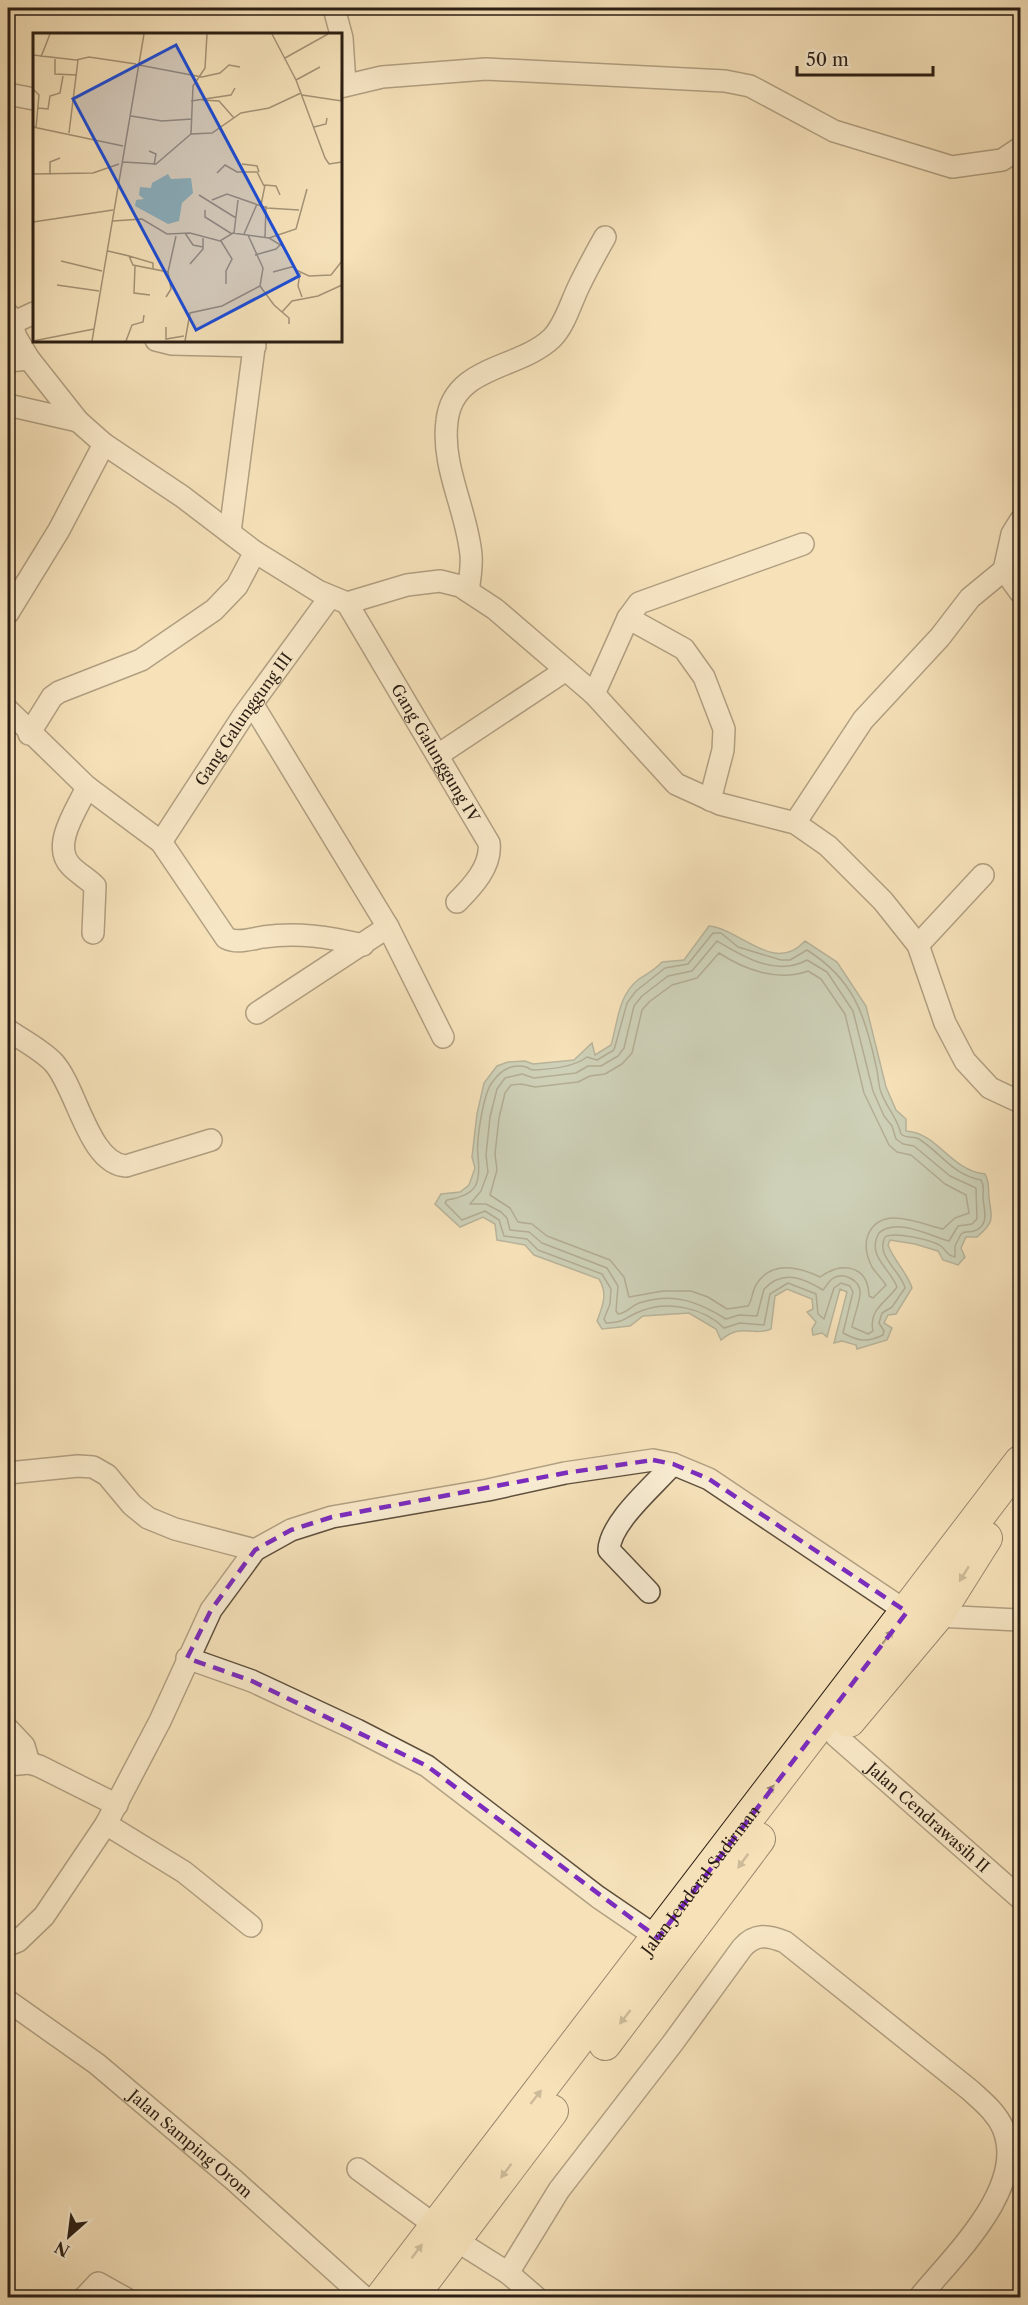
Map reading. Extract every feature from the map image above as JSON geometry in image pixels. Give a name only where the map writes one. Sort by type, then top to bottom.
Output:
[{"type":"highway","name":"Jalan Jenderal Sudirman","points":[[381,2298],[445,2233],[686,1938],[836,1737],[985,1524],[1020,1462]]},
{"type":"highway","name":"Jalan Jenderal Sudirman","points":[[985,1524],[1020,1491]]},
{"type":"highway","name":"Jalan Jenderal Sudirman","points":[[411,2298],[445,2233],[658,1938],[922,1614]]},
{"type":"street","points":[[334,8],[341,33]]},
{"type":"street","points":[[342,38],[343,85],[382,76],[486,69],[725,81],[750,86],[834,131],[952,167],[1002,160],[1020,148]]},
{"type":"street","points":[[8,94],[33,99]]},
{"type":"street","points":[[468,591],[471,555],[454,487],[447,442],[447,421],[452,402],[469,380],[519,359],[554,337],[605,237]]},
{"type":"street","points":[[33,313],[9,319],[29,359],[78,421],[104,444],[231,532],[255,552],[338,600],[407,585],[440,581],[460,586],[495,609],[594,694],[676,784],[710,800],[795,823],[828,846],[883,901],[918,945],[945,1023],[965,1061],[990,1088],[1020,1101]]},
{"type":"street","points":[[162,342],[172,345],[255,343],[231,532]]},
{"type":"street","points":[[8,361],[29,359]]},
{"type":"street","points":[[8,405],[78,421]]},
{"type":"street","points":[[8,613],[58,530],[104,444]]},
{"type":"street","points":[[795,823],[862,720],[940,637],[970,598],[1004,570],[1012,534],[1020,521]]},
{"type":"street","points":[[594,694],[628,618],[639,603],[803,544]]},
{"type":"street","points":[[29,734],[52,697],[59,692],[141,660],[224,602],[237,586],[255,552]]},
{"type":"street","points":[[1004,570],[1020,592]]},
{"type":"street","name":"Gang Galunggung III","points":[[161,842],[253,705],[338,600]]},
{"type":"street","name":"Gang Galunggung IV","points":[[338,600],[438,755],[489,843],[490,852],[480,874],[457,902]]},
{"type":"street","points":[[628,618],[684,649],[704,677],[724,729],[723,750],[710,800]]},
{"type":"street","points":[[438,755],[566,670]]},
{"type":"street","points":[[253,705],[388,927],[443,1037]]},
{"type":"street","points":[[8,710],[29,734],[87,787],[161,842],[223,935],[232,941],[281,934],[310,935],[363,945]]},
{"type":"street","points":[[87,787],[64,839],[62,851],[70,866],[94,886],[93,933]]},
{"type":"street","points":[[918,945],[983,875]]},
{"type":"street","points":[[258,1013],[388,927]]},
{"type":"street","points":[[8,1030],[52,1061],[67,1082],[99,1150],[113,1163],[126,1166],[211,1140]]},
{"type":"street","points":[[8,1945],[18,1941],[44,1916],[106,1824],[160,1721],[211,1610],[255,1550],[291,1530],[332,1517],[477,1492],[565,1473],[653,1460],[673,1464],[709,1479],[922,1614],[1020,1620]]},
{"type":"street","points":[[649,1592],[609,1550],[609,1539],[622,1520],[673,1464]]},
{"type":"street","points":[[8,1473],[78,1466],[93,1467],[107,1475],[132,1505],[148,1518],[175,1529],[255,1550]]},
{"type":"street","points":[[187,1658],[252,1681],[427,1766],[598,1897],[658,1938]]},
{"type":"street","points":[[8,1729],[24,1746],[29,1763]]},
{"type":"street","name":"Jalan Cendrawasih II","points":[[836,1737],[1020,1898]]},
{"type":"street","points":[[8,1765],[29,1763],[117,1805]]},
{"type":"street","points":[[106,1824],[184,1872],[251,1926]]},
{"type":"street","points":[[508,2273],[559,2190],[742,1948],[754,1938],[768,1936],[785,1942],[970,2090],[994,2112],[1004,2130],[1008,2153],[1000,2191],[985,2217],[919,2298]]},
{"type":"street","name":"Jalan Samping Orom","points":[[8,2001],[97,2064],[365,2298]]},
{"type":"street","points":[[358,2169],[445,2233],[508,2273],[537,2298]]},
{"type":"street","points":[[84,2298],[98,2283],[125,2298]]},
{"type":"highlighted area","points":[[653,1460],[673,1464],[709,1479],[907,1612],[658,1938],[427,1766],[252,1681],[187,1658],[211,1610],[255,1550],[291,1530],[332,1517],[565,1473]]},
{"type":"water","points":[[709,926],[733,934],[769,952],[781,953],[793,950],[805,941],[837,962],[866,1006],[886,1087],[896,1110],[906,1119],[906,1131],[927,1138],[962,1166],[985,1174],[987,1177],[991,1219],[977,1237],[966,1237],[961,1248],[965,1257],[958,1265],[943,1260],[938,1251],[890,1240],[888,1245],[912,1288],[896,1314],[888,1315],[884,1323],[892,1328],[887,1340],[857,1349],[856,1345],[842,1341],[834,1343],[847,1292],[840,1289],[827,1337],[822,1333],[813,1335],[812,1329],[816,1322],[807,1312],[813,1309],[812,1299],[787,1289],[775,1296],[771,1329],[764,1331],[735,1332],[721,1340],[716,1329],[689,1313],[643,1316],[630,1326],[602,1329],[597,1321],[604,1295],[599,1279],[534,1255],[525,1245],[497,1240],[495,1224],[483,1217],[460,1227],[435,1204],[441,1194],[460,1192],[469,1185],[475,1168],[472,1157],[477,1114],[484,1083],[497,1066],[508,1062],[525,1061],[533,1064],[574,1060],[592,1043],[595,1055],[611,1045],[620,1009],[632,985],[662,962],[684,960]]}]
